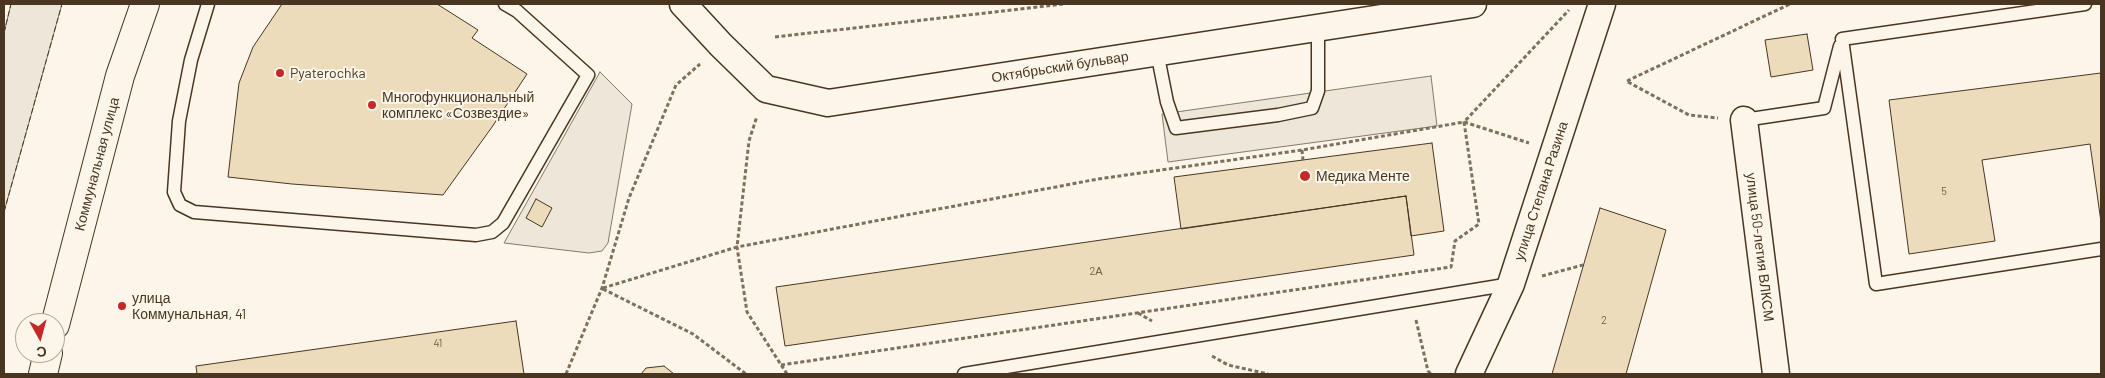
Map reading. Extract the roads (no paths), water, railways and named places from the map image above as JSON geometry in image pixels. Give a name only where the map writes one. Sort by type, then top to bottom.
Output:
[{"type":"main road","name":"Коммунальная улица","points":[[58,313],[120,76],[145,4]]},
{"type":"street","name":"Октябрьский бульвар","points":[[683,4],[766,89],[828,103],[1473,4]]},
{"type":"street","name":"улица Степана Разина","points":[[1469,374],[1511,284],[1602,4]]},
{"type":"street","name":"улица 50-летия ВЛКСМ","points":[[1744,120],[1776,374]]},
{"type":"lane","points":[[208,4],[191,60],[179,121],[174,192],[180,205],[194,212],[476,235],[492,232],[503,223],[588,75],[519,8],[506,4]]},
{"type":"lane","points":[[1842,39],[2085,4]]},
{"type":"lane","points":[[1157,52],[1167,102],[1176,128],[1278,115],[1312,108],[1318,91],[1318,28]]},
{"type":"lane","points":[[1744,120],[1824,108],[1842,39]]},
{"type":"lane","points":[[1842,39],[1876,284],[2101,249]]},
{"type":"lane","points":[[964,374],[1511,284]]},
{"type":"place","name":"Pyaterochka","points":[[280,73]]},
{"type":"place","name":"Многофункциональный комплекс «Созвездие»","points":[[372,105]]},
{"type":"place","name":"Медика Менте","points":[[1305,176]]},
{"type":"place","name":"улица Коммунальная, 41","points":[[122,306]]}]
